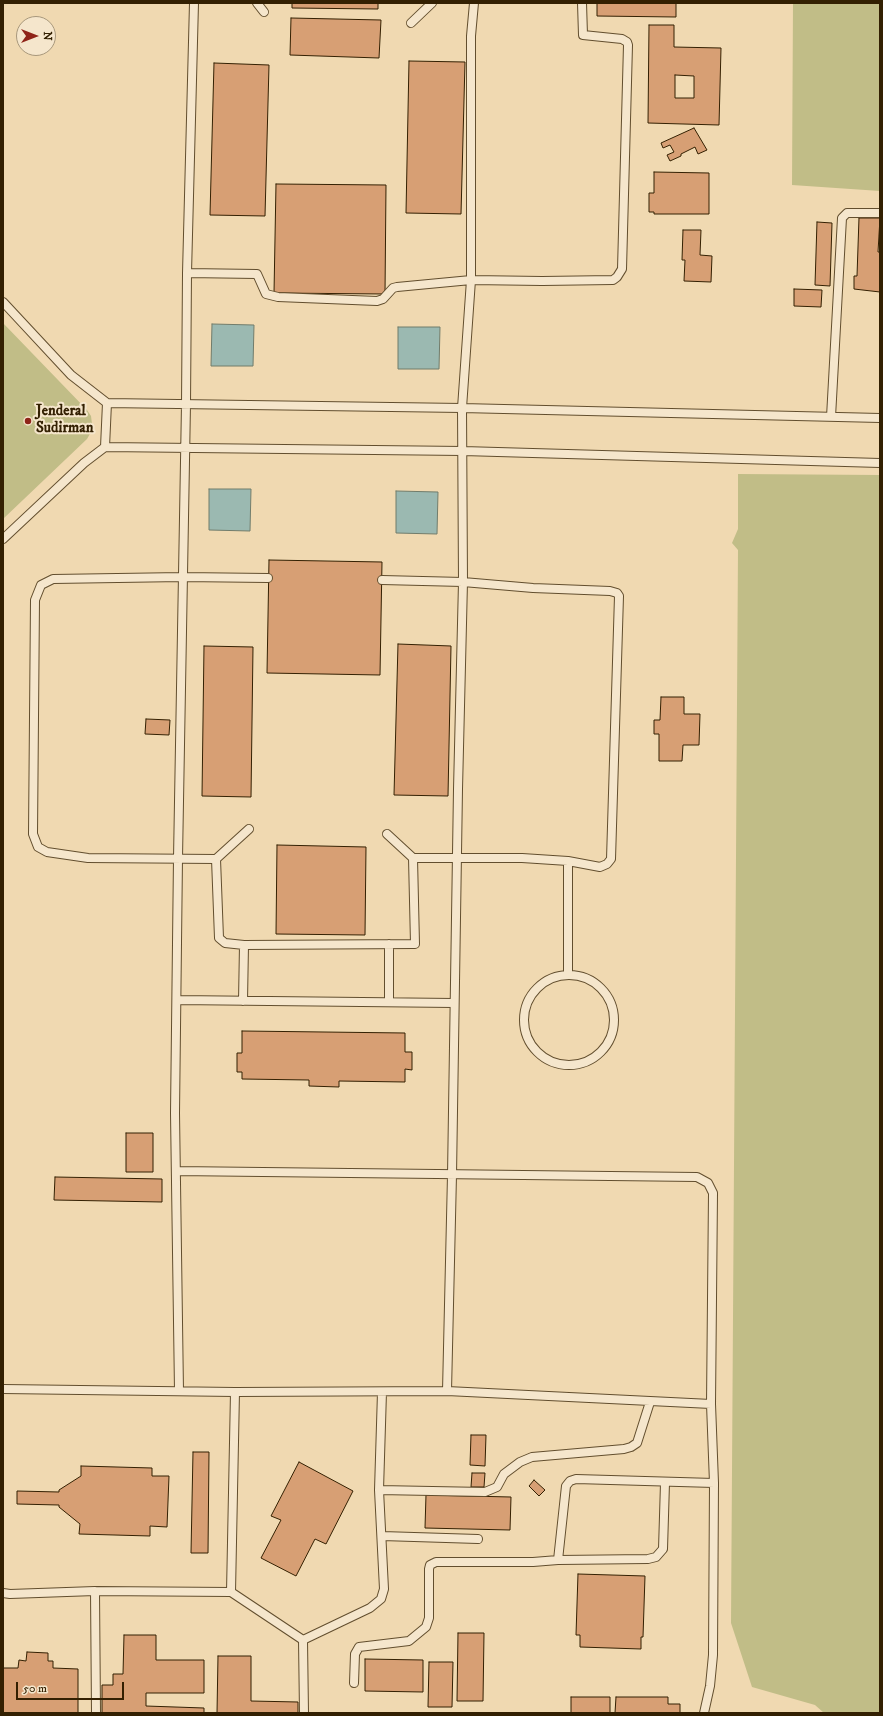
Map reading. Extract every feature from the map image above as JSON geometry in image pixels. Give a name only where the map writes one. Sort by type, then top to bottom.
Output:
[{"type":"lane","points":[[179,1391],[176,1171],[178,858],[182,577],[186,448],[187,273],[194,3]]},
{"type":"lane","points":[[257,3],[264,12]]},
{"type":"lane","points":[[411,23],[432,3]]},
{"type":"lane","points":[[447,1391],[452,1175],[460,641],[463,582],[462,408],[471,280],[471,36],[474,3]]},
{"type":"lane","points":[[187,273],[257,274],[266,294],[278,297],[377,301],[383,299],[393,288],[397,286],[471,280],[542,282],[613,280],[621,274],[622,269],[628,46],[627,42],[622,39],[583,35],[582,3]]},
{"type":"lane","points":[[831,417],[842,218],[847,212],[880,213]]},
{"type":"lane","points":[[3,302],[71,375],[107,403],[462,408],[880,418]]},
{"type":"lane","points":[[105,447],[107,403]]},
{"type":"lane","points":[[3,539],[84,463],[105,447],[463,451],[880,463]]},
{"type":"lane","points":[[249,829],[216,859],[88,858],[47,852],[38,847],[33,834],[35,600],[41,585],[53,578],[268,578]]},
{"type":"lane","points":[[382,580],[463,582],[533,588],[610,590],[617,593],[619,596],[611,859],[607,864],[600,867],[568,861],[522,858],[413,858],[387,834]]},
{"type":"lane","points":[[216,859],[219,938],[226,943],[413,944],[416,942],[413,858]]},
{"type":"lane","points":[[568,861],[568,974]]},
{"type":"lane","points":[[243,1001],[244,944]]},
{"type":"lane","points":[[389,944],[389,1002]]},
{"type":"lane","points":[[568,974],[585,977],[599,986],[610,999],[614,1015],[613,1032],[606,1047],[593,1059],[578,1065],[561,1065],[545,1059],[533,1048],[525,1033],[524,1016],[528,1000],[538,987],[552,978],[568,974]]},
{"type":"lane","points":[[177,1000],[454,1003]]},
{"type":"lane","points":[[176,1171],[697,1177],[708,1183],[713,1193],[711,1404],[714,1483],[713,1655],[710,1686],[704,1713]]},
{"type":"lane","points":[[3,1389],[235,1392],[447,1391],[711,1404]]},
{"type":"lane","points":[[232,1592],[235,1392]]},
{"type":"lane","points":[[304,1640],[370,1608],[380,1598],[384,1589],[379,1490],[382,1392]]},
{"type":"lane","points":[[379,1490],[485,1492],[497,1487],[504,1474],[520,1462],[532,1457],[632,1447],[638,1443],[650,1402]]},
{"type":"lane","points":[[558,1560],[566,1486],[570,1481],[576,1479],[664,1483],[714,1483]]},
{"type":"lane","points":[[354,1682],[355,1654],[359,1647],[409,1641],[426,1627],[429,1618],[430,1564],[436,1562],[533,1562],[558,1560],[648,1559],[656,1557],[663,1549],[664,1483]]},
{"type":"lane","points":[[382,1536],[478,1539]]},
{"type":"lane","points":[[95,1591],[96,1713]]},
{"type":"lane","points":[[3,1593],[95,1591],[232,1592],[304,1640]]},
{"type":"lane","points":[[304,1640],[304,1713]]},
{"type":"shaded area","points":[[793,3],[880,3],[880,191],[792,185]]},
{"type":"shaded area","points":[[3,323],[87,410],[91,416],[92,424],[91,432],[87,439],[3,519]]},
{"type":"shaded area","points":[[738,474],[880,475],[880,1713],[824,1713],[815,1705],[752,1687],[731,1623],[738,550],[732,543],[738,529]]},
{"type":"water","points":[[212,324],[254,325],[253,366],[211,366]]},
{"type":"water","points":[[398,327],[440,327],[439,369],[398,369]]},
{"type":"water","points":[[209,489],[251,489],[250,531],[209,530]]},
{"type":"water","points":[[396,491],[438,492],[437,534],[396,533]]},
{"type":"building","points":[[292,3],[378,3],[378,9],[292,8]]},
{"type":"building","points":[[597,3],[676,3],[676,17],[597,16]]},
{"type":"building","points":[[291,18],[381,20],[379,58],[290,55]]},
{"type":"building","points":[[649,25],[674,25],[674,47],[721,48],[719,125],[648,123]],"holes":[[[675,75],[694,76],[694,98],[675,98]]]},
{"type":"building","points":[[409,61],[465,62],[461,214],[406,213]]},
{"type":"building","points":[[214,63],[269,65],[265,216],[210,215]]},
{"type":"building","points":[[694,128],[707,150],[698,154],[695,147],[670,161],[667,155],[674,152],[670,145],[663,148],[661,143]]},
{"type":"building","points":[[654,172],[709,173],[709,214],[654,214],[654,212],[649,212],[649,193],[654,193]]},
{"type":"building","points":[[276,184],[386,185],[385,294],[274,293]]},
{"type":"building","points":[[859,218],[880,218],[878,252],[880,252],[880,292],[854,289],[854,276],[857,276]]},
{"type":"building","points":[[817,222],[832,223],[830,286],[815,285]]},
{"type":"building","points":[[683,230],[701,230],[700,255],[712,256],[711,282],[684,281],[685,260],[682,260]]},
{"type":"building","points":[[794,289],[822,290],[821,307],[794,306]]},
{"type":"building","points":[[269,560],[382,562],[380,675],[267,673]]},
{"type":"building","points":[[398,644],[451,646],[448,796],[394,795]]},
{"type":"building","points":[[204,646],[253,647],[251,797],[202,796]]},
{"type":"building","points":[[661,697],[684,697],[684,714],[700,714],[699,745],[683,745],[682,761],[659,761],[659,734],[654,734],[654,720],[660,720]]},
{"type":"building","points":[[146,719],[170,720],[169,735],[145,734]]},
{"type":"building","points":[[277,845],[366,847],[365,935],[276,934]]},
{"type":"building","points":[[242,1031],[405,1033],[405,1052],[412,1052],[412,1070],[405,1069],[405,1082],[339,1081],[339,1087],[309,1086],[309,1080],[242,1079],[242,1072],[237,1072],[237,1053],[242,1053]]},
{"type":"building","points":[[126,1133],[153,1133],[153,1172],[126,1172]]},
{"type":"building","points":[[55,1177],[162,1179],[162,1202],[54,1200]]},
{"type":"building","points":[[471,1435],[486,1435],[485,1466],[470,1465]]},
{"type":"building","points":[[193,1452],[209,1452],[208,1553],[191,1553]]},
{"type":"building","points":[[299,1462],[353,1491],[326,1544],[315,1539],[296,1576],[261,1558],[281,1520],[271,1516]]},
{"type":"building","points":[[81,1466],[152,1468],[152,1476],[169,1476],[167,1527],[150,1526],[150,1536],[79,1534],[80,1524],[59,1507],[59,1505],[17,1504],[17,1491],[59,1492],[59,1490],[81,1476]]},
{"type":"building","points":[[472,1473],[485,1473],[484,1487],[471,1487]]},
{"type":"building","points":[[534,1480],[545,1490],[539,1496],[529,1486]]},
{"type":"building","points":[[426,1495],[511,1497],[510,1530],[425,1528]]},
{"type":"building","points":[[578,1574],[645,1576],[643,1637],[641,1637],[641,1649],[580,1647],[580,1635],[576,1635]]},
{"type":"building","points":[[458,1633],[484,1633],[483,1701],[457,1701]]},
{"type":"building","points":[[124,1635],[156,1635],[156,1660],[204,1660],[204,1693],[146,1693],[146,1706],[204,1708],[204,1713],[102,1713],[102,1685],[113,1685],[113,1674],[123,1674]]},
{"type":"building","points":[[27,1652],[48,1653],[48,1661],[53,1661],[53,1668],[78,1669],[78,1713],[3,1713],[3,1668],[18,1668],[19,1660],[26,1661]]},
{"type":"building","points":[[218,1656],[251,1656],[251,1701],[298,1702],[298,1713],[217,1713]]},
{"type":"building","points":[[365,1659],[423,1660],[423,1692],[365,1691]]},
{"type":"building","points":[[429,1662],[453,1662],[452,1707],[428,1707]]},
{"type":"building","points":[[571,1697],[610,1697],[610,1713],[571,1713]]},
{"type":"building","points":[[616,1697],[668,1697],[668,1704],[680,1704],[680,1713],[615,1713]]},
{"type":"place","name":"Jenderal Sudirman","points":[[28,421]]}]
